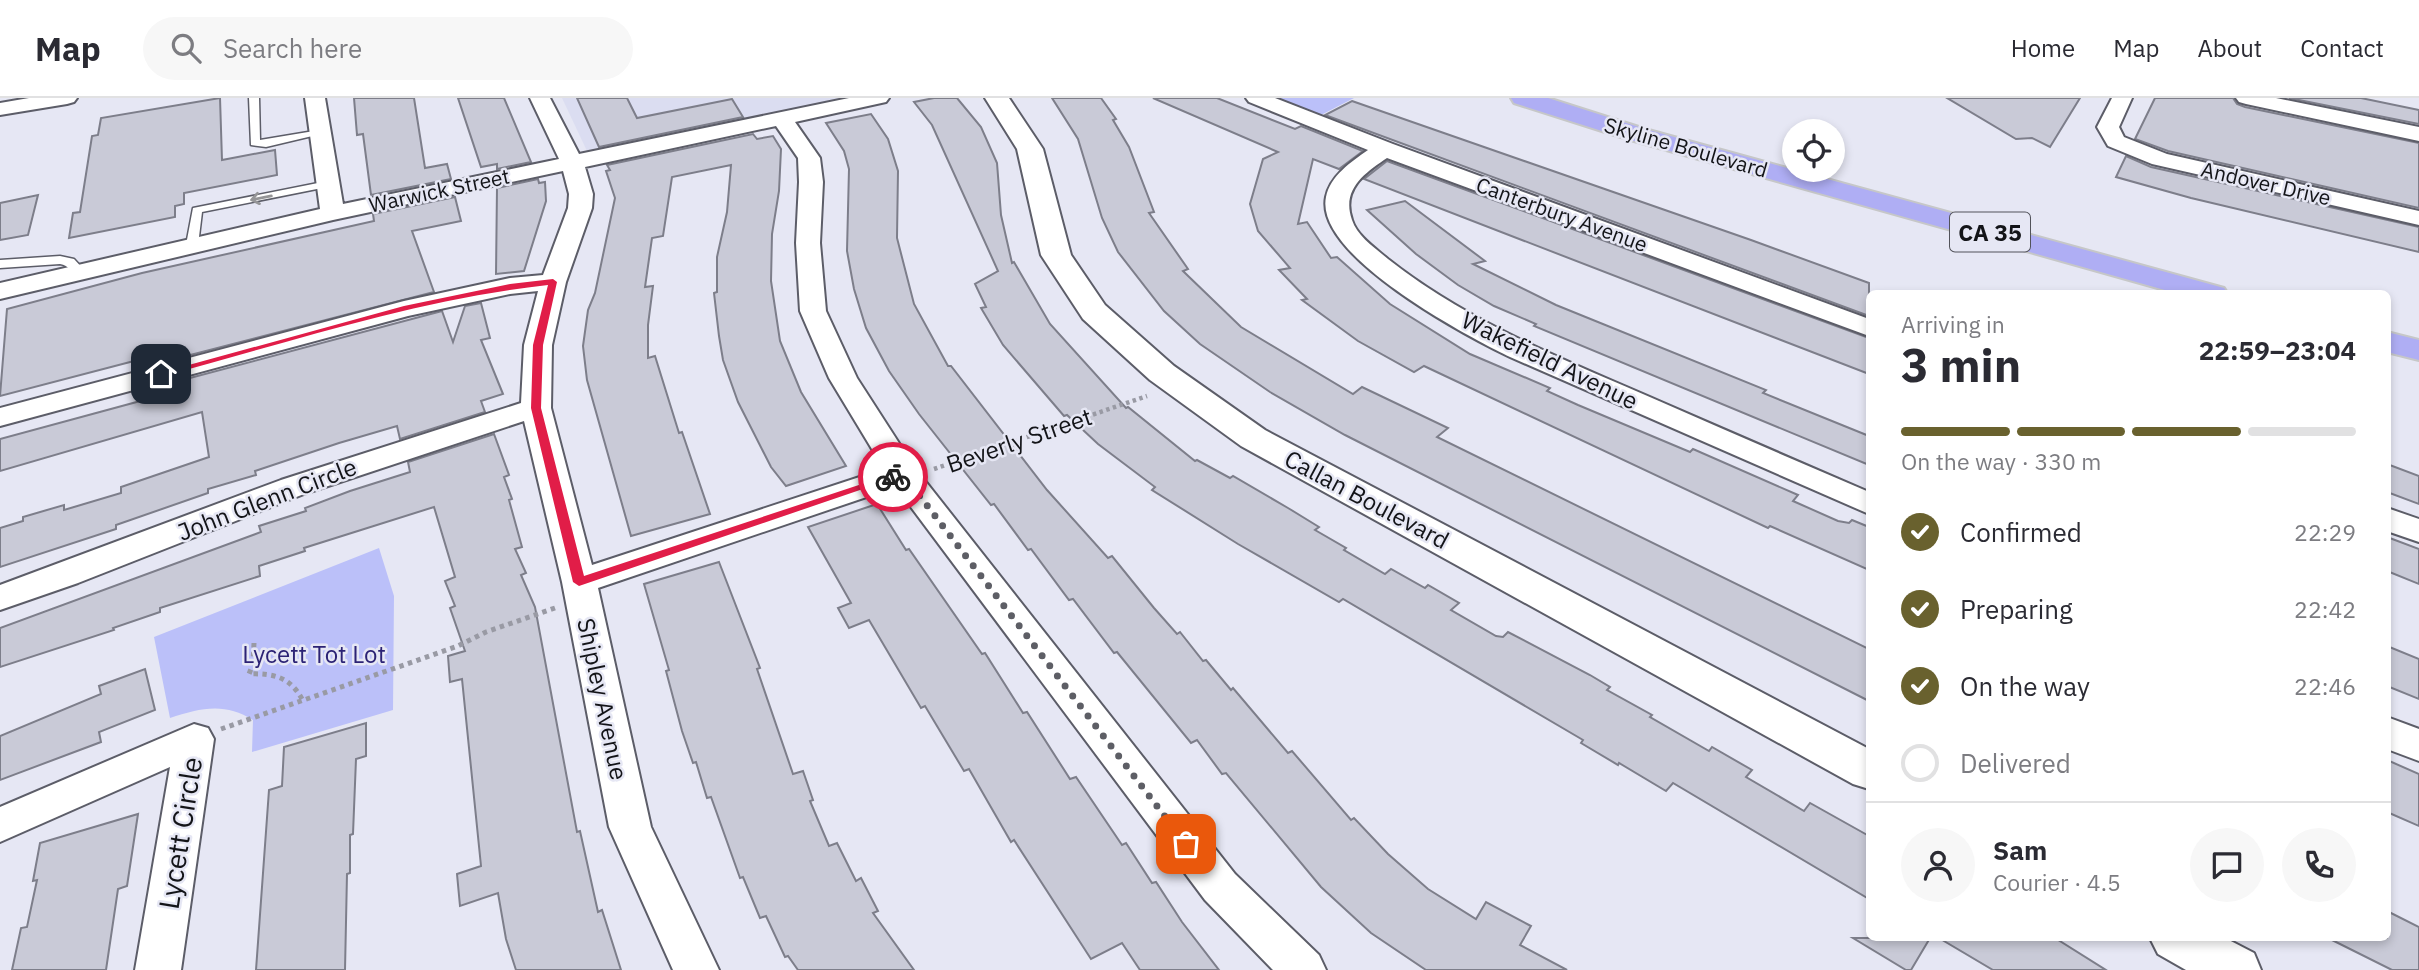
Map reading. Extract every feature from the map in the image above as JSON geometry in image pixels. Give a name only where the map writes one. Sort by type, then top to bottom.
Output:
[{"type":"main road","name":"Skyline Boulevard","points":[[1523,98],[1636,134],[2199,290]]},
{"type":"main road","points":[[2391,343],[2419,351]]},
{"type":"street","points":[[0,108],[67,98]]},
{"type":"street","points":[[316,98],[333,213]]},
{"type":"street","name":"Shipley Avenue","points":[[540,98],[572,162],[581,194],[580,208],[553,282],[538,345],[536,408],[581,590],[630,827],[696,970]]},
{"type":"street","name":"Warwick Street","points":[[0,291],[333,213],[781,118],[841,102],[879,98]]},
{"type":"street","name":"Callan Boulevard","points":[[997,98],[1030,149],[1056,255],[1094,312],[1178,385],[1253,438],[1866,770]]},
{"type":"street","name":"Canterbury Avenue","points":[[1256,98],[1385,149],[1866,327]]},
{"type":"street","name":"Andover Drive","points":[[2122,98],[2108,127],[2116,141],[2160,159],[2419,218]]},
{"type":"street","points":[[2246,98],[2419,134]]},
{"type":"street","points":[[781,118],[809,158],[811,182],[808,243],[813,312],[843,378],[903,474],[1220,887],[1303,970]]},
{"type":"street","name":"Wakefield Avenue","points":[[1385,149],[1352,172],[1338,191],[1337,209],[1340,225],[1359,248],[1398,279],[1504,344],[1866,503]]},
{"type":"street","points":[[0,417],[404,309],[510,286],[553,282]]},
{"type":"street","name":"John Glenn Circle","points":[[0,598],[117,557],[328,475],[536,408]]},
{"type":"street","points":[[581,590],[903,474]]},
{"type":"street","points":[[2391,520],[2419,531]]},
{"type":"street","points":[[2391,734],[2419,746]]},
{"type":"street","name":"Lycett Circle","points":[[0,825],[194,740]]},
{"type":"street","name":"Lycett Circle","points":[[158,970],[194,740]]},
{"type":"street","points":[[2182,941],[2235,970]]},
{"type":"lane","points":[[254,98],[255,143],[266,144],[320,133]]},
{"type":"lane","points":[[192,245],[197,210],[328,184]]},
{"type":"lane","points":[[0,264],[60,260],[70,262],[80,272]]},
{"type":"path","name":"Beverly Street","points":[[903,474],[928,471],[1178,385]]},
{"type":"path","points":[[194,740],[302,699],[458,646],[581,590]]},
{"type":"path","points":[[254,643],[253,663],[249,674],[280,675],[290,680],[302,699]]},
{"type":"shaded area","points":[[562,98],[845,98],[587,151]]},
{"type":"green space","points":[[1277,98],[1354,98],[1321,115]]},
{"type":"green space","name":"Lycett Tot Lot","points":[[379,548],[394,596],[393,710],[252,752],[253,720],[243,714],[212,708],[170,718],[154,637]]},
{"type":"building","points":[[220,98],[222,160],[275,150],[277,175],[184,193],[184,204],[175,206],[175,217],[69,238],[73,213],[80,212],[92,136],[98,135],[101,118]]},
{"type":"building","points":[[354,98],[414,98],[425,168],[447,164],[451,179],[371,195],[363,134],[357,135]]},
{"type":"building","points":[[458,98],[504,98],[531,162],[497,169],[497,164],[481,167]]},
{"type":"building","points":[[577,98],[627,98],[637,118],[732,99],[743,117],[599,147]]},
{"type":"building","points":[[934,98],[957,98],[981,127],[997,163],[1001,215],[1012,263],[1014,262],[1050,324],[1126,408],[1195,461],[1230,478],[1233,476],[1288,508],[1319,527],[1315,530],[1346,548],[1344,550],[1385,574],[1391,569],[1425,588],[1428,585],[1459,603],[1451,610],[1496,636],[1503,637],[1508,632],[1590,675],[1610,687],[1607,690],[1652,715],[1650,717],[1709,751],[1712,747],[1752,770],[1746,777],[1804,811],[1810,803],[1866,834],[1866,897],[1673,783],[1666,791],[1619,763],[1618,765],[1581,743],[1583,740],[1343,599],[1339,602],[1238,544],[1152,490],[1155,487],[1098,444],[1067,415],[1064,416],[1003,345],[981,308],[986,307],[975,284],[998,271],[932,125],[914,102]]},
{"type":"building","points":[[1052,98],[1101,98],[1116,119],[1113,120],[1129,147],[1154,212],[1149,213],[1188,269],[1183,271],[1241,327],[1353,394],[1362,387],[1448,428],[1437,437],[1866,648],[1866,699],[1345,435],[1270,392],[1200,344],[1164,311],[1118,252],[1102,218],[1078,139]]},
{"type":"building","points":[[1153,98],[1217,98],[1295,129],[1301,126],[1363,151],[1339,169],[1313,159],[1298,224],[1307,222],[1331,258],[1337,257],[1390,304],[1470,354],[1550,388],[1547,391],[1578,405],[1690,452],[1693,449],[1798,495],[1793,501],[1838,521],[1849,523],[1852,520],[1866,526],[1866,569],[1770,526],[1768,528],[1424,366],[1414,372],[1358,341],[1302,300],[1307,299],[1279,270],[1290,268],[1258,231],[1250,204],[1263,159],[1278,152]]},
{"type":"building","points":[[1947,98],[2080,98],[2050,147],[2032,138],[2016,139]]},
{"type":"building","points":[[2155,98],[2233,98],[2237,104],[2245,107],[2419,143],[2419,208],[2168,151],[2135,139]]},
{"type":"building","points":[[2289,98],[2361,98],[2419,110],[2419,124]]},
{"type":"building","points":[[1352,101],[1869,283],[1869,290],[1866,290],[1866,315],[1325,115]]},
{"type":"building","points":[[871,114],[888,139],[898,171],[897,238],[914,304],[948,366],[951,366],[1047,490],[1108,558],[1112,556],[1177,634],[1180,632],[1203,661],[1206,660],[1231,690],[1233,688],[1288,753],[1292,751],[1351,820],[1354,818],[1388,854],[1428,889],[1476,919],[1486,902],[1531,926],[1520,945],[1567,970],[1426,970],[1371,933],[1321,887],[1226,773],[1222,774],[1197,740],[1191,743],[1117,652],[1114,653],[1073,599],[1069,600],[994,504],[991,505],[919,414],[889,371],[866,328],[854,289],[847,251],[849,169],[844,151],[826,123]]},
{"type":"building","points":[[753,134],[757,139],[773,136],[781,149],[779,191],[772,234],[771,281],[780,341],[801,392],[846,466],[786,486],[771,467],[738,402],[723,360],[719,336],[714,293],[717,292],[717,257],[727,212],[731,165],[672,177],[663,236],[652,238],[645,287],[653,286],[648,325],[648,358],[655,356],[679,433],[682,432],[710,514],[631,536],[587,380],[583,346],[588,310],[595,293],[615,198],[606,171],[610,170],[607,165]]},
{"type":"building","points":[[2126,156],[2151,167],[2419,227],[2419,252],[2191,198],[2116,177]]},
{"type":"building","points":[[1387,161],[1866,337],[1866,373],[1364,179]]},
{"type":"building","points":[[538,179],[539,183],[545,182],[546,201],[524,271],[496,274],[497,188]]},
{"type":"building","points":[[38,195],[28,235],[0,240],[0,203]]},
{"type":"building","points":[[455,197],[461,221],[412,231],[434,292],[136,369],[134,361],[0,396],[7,309],[142,273],[374,221],[373,214]]},
{"type":"building","points":[[1405,201],[1485,261],[1473,264],[1556,305],[1766,390],[1763,393],[1866,435],[1866,464],[1534,326],[1536,324],[1494,306],[1458,285],[1416,254],[1367,210]]},
{"type":"building","points":[[481,303],[490,338],[481,340],[503,394],[481,401],[485,412],[400,439],[397,426],[339,443],[255,471],[256,475],[208,489],[208,493],[116,525],[116,529],[0,567],[0,528],[23,521],[23,517],[64,505],[64,510],[121,493],[121,487],[209,457],[202,412],[0,471],[0,439],[144,400],[141,391],[442,311],[453,342],[465,306]]},
{"type":"building","points":[[494,434],[509,475],[504,477],[512,499],[509,500],[522,547],[515,549],[526,573],[521,575],[535,607],[577,832],[580,831],[598,912],[602,910],[621,970],[516,970],[506,939],[498,893],[460,906],[457,874],[481,866],[462,679],[450,682],[448,656],[465,651],[450,608],[455,606],[445,581],[455,577],[434,507],[304,548],[305,551],[259,566],[260,576],[160,608],[160,612],[113,628],[114,630],[0,667],[0,628],[261,532],[259,526],[306,511],[305,508],[350,491],[410,472],[408,462]]},
{"type":"building","points":[[2391,466],[2419,476],[2419,504],[2391,494]]},
{"type":"building","points":[[877,504],[906,550],[909,549],[982,654],[985,653],[1023,713],[1027,712],[1070,779],[1076,777],[1122,845],[1126,843],[1152,883],[1156,882],[1182,922],[1219,970],[1140,970],[1122,943],[1091,959],[1014,840],[1011,842],[969,769],[964,771],[925,706],[921,708],[869,620],[849,628],[838,608],[851,603],[808,527]]},
{"type":"building","points":[[2391,538],[2419,549],[2419,584],[2391,573]]},
{"type":"building","points":[[719,562],[760,668],[757,669],[793,774],[803,771],[813,800],[810,801],[829,846],[837,843],[856,881],[861,878],[878,911],[873,913],[914,970],[798,970],[788,956],[785,957],[766,916],[760,918],[743,877],[740,878],[711,797],[707,798],[696,762],[693,763],[682,731],[666,671],[669,670],[644,584]]},
{"type":"building","points":[[2391,648],[2419,659],[2419,699],[2391,688]]},
{"type":"building","points":[[145,669],[155,710],[99,732],[101,742],[0,780],[0,736],[101,694],[99,686]]},
{"type":"building","points":[[366,723],[366,756],[356,759],[350,873],[347,874],[345,970],[256,970],[269,790],[282,786],[284,747]]},
{"type":"building","points":[[2391,762],[2419,774],[2419,826],[2391,814]]},
{"type":"building","points":[[138,814],[127,886],[118,889],[106,970],[12,970],[21,928],[27,927],[37,880],[33,881],[40,843]]},
{"type":"building","points":[[2391,913],[2419,927],[2419,970],[2392,970],[2334,941],[2391,941]]},
{"type":"building","points":[[1853,938],[1866,938],[1866,941],[1928,941],[1911,970],[1906,970]]},
{"type":"building","points":[[1944,941],[2060,941],[2106,970],[1993,970]]},
{"type":"way so far","points":[[893,477],[903,474],[1186,844]]},
{"type":"route","points":[[161,374],[404,309],[510,286],[553,282],[538,345],[536,408],[579,582],[893,477]]}]
